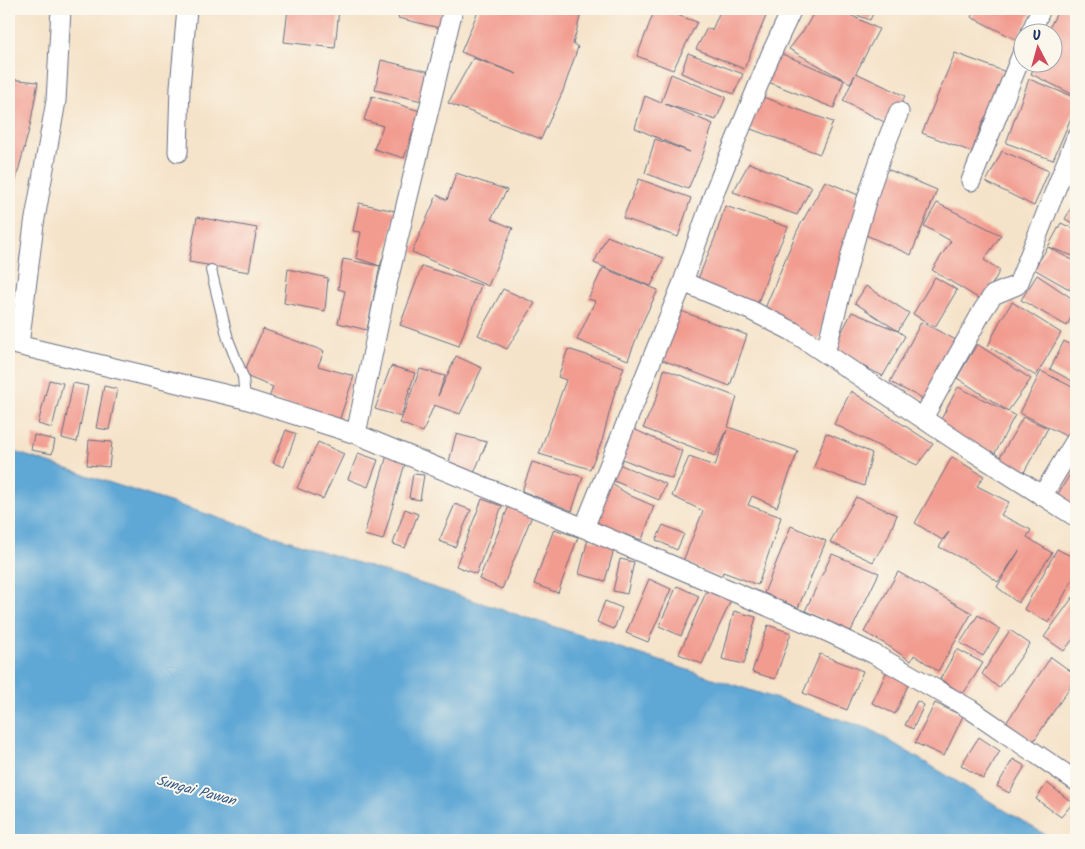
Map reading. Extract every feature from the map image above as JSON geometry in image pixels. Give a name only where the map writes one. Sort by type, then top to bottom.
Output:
[{"type":"street","points":[[61,9],[56,102],[14,344],[245,399],[356,434],[584,528],[874,654],[970,709],[1076,781]]},
{"type":"street","points":[[178,152],[180,87],[188,9]]},
{"type":"street","points":[[356,434],[385,293],[454,9]]},
{"type":"street","points":[[584,528],[683,282],[716,188],[771,54],[792,9]]},
{"type":"street","points":[[1035,22],[1041,9]]},
{"type":"street","points":[[971,181],[1015,72]]},
{"type":"street","points":[[825,353],[871,183],[883,147],[899,112]]},
{"type":"street","points":[[923,418],[993,295],[1017,285],[1019,282],[1076,138]]},
{"type":"street","points":[[683,282],[750,310],[792,331],[1076,517]]},
{"type":"street","points":[[1042,496],[1076,440]]},
{"type":"lane","points":[[212,270],[228,339],[244,377],[245,399]]},
{"type":"water","name":"Sungai Pawan","points":[[9,450],[870,729],[1054,840],[9,840]]},
{"type":"building","points":[[288,9],[339,9],[335,48],[284,42]]},
{"type":"building","points":[[401,9],[446,9],[440,28],[398,18]]},
{"type":"building","points":[[479,9],[582,9],[573,44],[578,47],[563,91],[541,139],[448,103],[473,58],[517,74],[461,52]]},
{"type":"building","points":[[655,9],[697,22],[673,70],[637,56]]},
{"type":"building","points":[[721,9],[769,9],[744,69],[696,49],[707,28],[712,30]]},
{"type":"building","points":[[816,9],[838,9],[879,29],[856,73],[905,96],[890,125],[843,101],[855,75],[850,83],[789,49],[804,30]]},
{"type":"building","points":[[841,9],[875,9],[870,20]]},
{"type":"building","points":[[935,9],[948,9],[946,14]]},
{"type":"building","points":[[975,9],[1033,9],[1026,22],[1012,22],[1012,38],[971,17]]},
{"type":"building","points":[[1059,9],[1076,9],[1076,96],[1031,74],[1032,72],[1062,72],[1062,22],[1052,22]]},
{"type":"building","points":[[775,51],[844,80],[834,108],[763,80]]},
{"type":"building","points":[[688,53],[743,74],[734,94],[681,73]]},
{"type":"building","points":[[955,53],[1006,72],[998,97],[983,121],[972,152],[922,133]]},
{"type":"building","points":[[381,60],[430,72],[422,101],[375,90]]},
{"type":"building","points":[[671,74],[726,97],[716,120],[665,104],[713,124],[702,157],[688,189],[645,173],[655,139],[690,152],[635,128],[645,96],[661,103]]},
{"type":"building","points":[[9,79],[38,82],[30,126],[14,187],[9,186]]},
{"type":"building","points":[[1029,79],[1076,98],[1076,106],[1053,160],[1006,143]]},
{"type":"building","points":[[372,96],[420,111],[404,158],[374,149],[383,126],[364,120]]},
{"type":"building","points":[[763,97],[833,122],[820,154],[748,128]]},
{"type":"building","points":[[1002,151],[1049,171],[1034,206],[986,182]]},
{"type":"building","points":[[749,163],[812,187],[797,215],[733,192]]},
{"type":"building","points":[[887,169],[937,190],[911,255],[859,232]]},
{"type":"building","points":[[456,173],[507,190],[491,219],[513,228],[488,286],[412,252],[437,195],[447,200]]},
{"type":"building","points":[[639,179],[691,198],[678,237],[623,218]]},
{"type":"building","points":[[825,181],[863,197],[819,340],[763,313],[797,231]]},
{"type":"building","points":[[1076,200],[1076,225],[1065,219]]},
{"type":"building","points":[[359,203],[395,211],[390,239],[380,266],[356,258],[361,232],[353,231]]},
{"type":"building","points":[[937,203],[1001,235],[984,260],[1000,270],[983,301],[932,270],[951,241],[924,226]]},
{"type":"building","points":[[725,206],[788,227],[756,308],[695,286],[716,235]]},
{"type":"building","points":[[197,217],[257,228],[249,272],[189,262]]},
{"type":"building","points":[[1061,223],[1076,230],[1076,257],[1048,247]]},
{"type":"building","points":[[607,236],[664,258],[651,286],[594,263]]},
{"type":"building","points":[[1048,247],[1076,262],[1076,293],[1034,269]]},
{"type":"building","points":[[343,259],[380,266],[367,330],[338,323],[345,291],[338,289]]},
{"type":"building","points":[[422,266],[481,285],[459,346],[400,325]]},
{"type":"building","points":[[603,268],[658,290],[643,321],[628,360],[577,340],[595,301],[588,299]]},
{"type":"building","points":[[288,269],[328,278],[325,311],[284,303]]},
{"type":"building","points":[[1037,275],[1076,301],[1076,306],[1067,326],[1021,300]]},
{"type":"building","points":[[935,277],[957,290],[935,327],[913,314]]},
{"type":"building","points":[[866,286],[909,313],[898,331],[855,303]]},
{"type":"building","points":[[503,289],[535,303],[507,349],[478,335]]},
{"type":"building","points":[[1012,302],[1061,333],[1036,376],[988,346]]},
{"type":"building","points":[[678,310],[747,335],[730,386],[660,359]]},
{"type":"building","points":[[852,312],[898,331],[905,336],[883,376],[832,351]]},
{"type":"building","points":[[921,322],[960,342],[929,402],[890,382]]},
{"type":"building","points":[[263,329],[324,351],[318,366],[354,376],[339,421],[269,398],[273,387],[243,375]]},
{"type":"building","points":[[1064,341],[1076,348],[1076,383],[1050,369]]},
{"type":"building","points":[[977,344],[1031,379],[1008,411],[957,378]]},
{"type":"building","points":[[568,349],[624,367],[614,395],[602,441],[590,469],[539,454],[566,380],[558,377]]},
{"type":"building","points":[[456,356],[482,368],[460,414],[434,405],[423,432],[400,423],[420,369],[445,376],[438,396]]},
{"type":"building","points":[[391,366],[415,373],[401,417],[375,409]]},
{"type":"building","points":[[664,369],[737,397],[728,427],[798,451],[777,507],[752,496],[748,505],[781,517],[758,585],[723,572],[721,578],[683,561],[703,511],[672,496],[689,457],[715,466],[727,430],[715,456],[643,428],[657,397]]},
{"type":"building","points":[[1041,371],[1076,389],[1076,436],[1074,440],[1020,413]]},
{"type":"building","points":[[49,380],[63,383],[52,428],[38,424]]},
{"type":"building","points":[[73,383],[88,386],[77,442],[62,438]]},
{"type":"building","points":[[104,386],[117,389],[109,430],[96,428]]},
{"type":"building","points":[[958,387],[1015,415],[993,457],[937,427]]},
{"type":"building","points":[[851,391],[933,444],[917,465],[834,424]]},
{"type":"building","points":[[1023,417],[1048,428],[1022,476],[997,462]]},
{"type":"building","points":[[629,427],[682,451],[672,479],[615,456]]},
{"type":"building","points":[[286,430],[296,434],[284,467],[273,463]]},
{"type":"building","points":[[826,433],[872,453],[864,486],[814,467]]},
{"type":"building","points":[[456,434],[487,442],[474,473],[448,466]]},
{"type":"building","points":[[34,435],[55,440],[52,454],[31,450]]},
{"type":"building","points":[[89,440],[112,442],[109,467],[87,465]]},
{"type":"building","points":[[318,442],[344,454],[323,499],[297,488]]},
{"type":"building","points":[[358,453],[378,460],[368,487],[348,479]]},
{"type":"building","points":[[387,455],[406,460],[383,540],[364,535]]},
{"type":"building","points":[[952,457],[984,476],[977,486],[1009,502],[1001,515],[1031,530],[1027,537],[1052,553],[1018,603],[997,587],[1019,551],[998,582],[973,564],[939,547],[949,532],[942,540],[915,523]]},
{"type":"building","points":[[532,462],[583,477],[572,511],[522,491]]},
{"type":"building","points":[[614,462],[666,484],[659,500],[607,478]]},
{"type":"building","points":[[1076,465],[1076,511],[1056,497]]},
{"type":"building","points":[[413,474],[424,475],[420,500],[409,498]]},
{"type":"building","points":[[607,481],[631,496],[654,506],[642,540],[614,531],[591,519]]},
{"type":"building","points":[[856,497],[897,515],[887,539],[873,562],[830,542]]},
{"type":"building","points":[[482,499],[502,506],[476,574],[456,566]]},
{"type":"building","points":[[511,501],[534,511],[502,589],[479,579]]},
{"type":"building","points":[[455,504],[471,510],[455,547],[439,541]]},
{"type":"building","points":[[405,509],[418,514],[405,548],[393,544]]},
{"type":"building","points":[[663,525],[684,534],[677,550],[656,540]]},
{"type":"building","points":[[791,526],[826,541],[798,608],[764,593]]},
{"type":"building","points":[[554,529],[578,537],[558,593],[534,584]]},
{"type":"building","points":[[588,539],[615,546],[605,581],[579,574]]},
{"type":"building","points":[[1057,549],[1076,559],[1076,573],[1049,623],[1024,609]]},
{"type":"building","points":[[832,554],[879,573],[851,631],[805,611]]},
{"type":"building","points":[[620,559],[634,562],[627,594],[613,591]]},
{"type":"building","points":[[898,572],[972,613],[938,671],[914,655],[911,661],[864,632]]},
{"type":"building","points":[[649,579],[671,589],[648,642],[626,633]]},
{"type":"building","points":[[677,586],[699,596],[681,636],[659,626]]},
{"type":"building","points":[[708,588],[732,598],[702,664],[679,654]]},
{"type":"building","points":[[1073,597],[1076,599],[1076,635],[1064,651],[1044,637]]},
{"type":"building","points":[[605,601],[622,608],[614,629],[597,622]]},
{"type":"building","points":[[734,611],[756,617],[744,664],[722,659]]},
{"type":"building","points":[[978,615],[1000,629],[983,656],[960,643]]},
{"type":"building","points":[[768,625],[791,633],[775,679],[752,672]]},
{"type":"building","points":[[1010,630],[1030,644],[999,688],[982,674]]},
{"type":"building","points":[[957,649],[983,663],[963,694],[940,679]]},
{"type":"building","points":[[820,654],[863,671],[847,710],[803,693]]},
{"type":"building","points":[[1051,657],[1076,675],[1076,678],[1033,742],[1006,723]]},
{"type":"building","points":[[888,669],[911,679],[895,714],[872,703]]},
{"type":"building","points":[[917,701],[924,705],[913,729],[905,725]]},
{"type":"building","points":[[935,703],[963,716],[944,756],[915,743]]},
{"type":"building","points":[[979,737],[1000,751],[983,779],[961,765]]},
{"type":"building","points":[[1013,759],[1025,766],[1009,793],[997,786]]},
{"type":"building","points":[[1047,783],[1073,803],[1061,817],[1036,799]]}]
